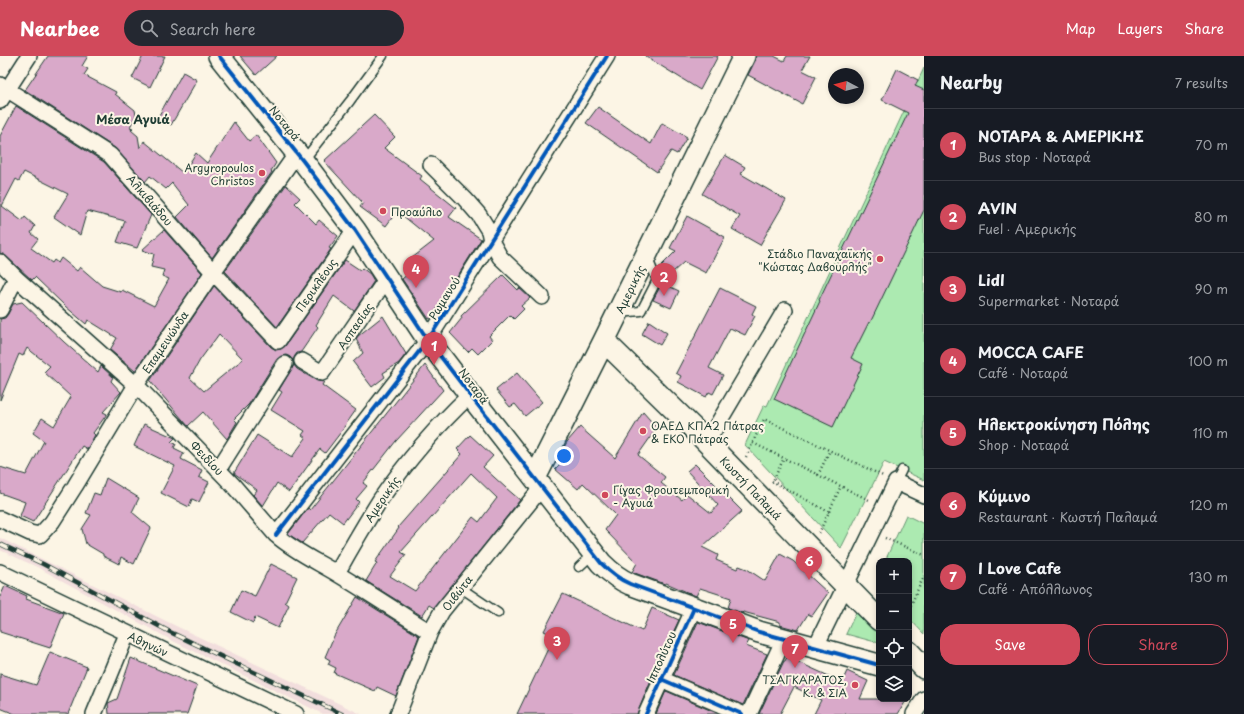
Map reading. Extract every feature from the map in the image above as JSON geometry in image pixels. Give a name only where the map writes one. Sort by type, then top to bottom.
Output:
[{"type":"main road","name":"Νοταρά","points":[[219,56],[300,157],[355,230],[428,340],[539,483],[586,560],[618,578],[741,626],[876,664]]},
{"type":"main road","name":"Αμερικής","points":[[539,483],[604,342],[744,56]]},
{"type":"main road","name":"Κωστή Παλαμά","points":[[604,342],[707,442],[876,617]]},
{"type":"main road","points":[[912,655],[924,668]]},
{"type":"main road","points":[[912,675],[924,678]]},
{"type":"street","points":[[3,91],[29,56]]},
{"type":"street","name":"Ρωμανού","points":[[276,535],[428,340],[607,56]]},
{"type":"street","name":"Αλκιβιάδου","points":[[3,91],[110,155],[213,272],[278,341]]},
{"type":"street","name":"Επαμεινώνδα","points":[[0,519],[30,533],[40,534],[52,522],[136,385],[213,272],[300,157]]},
{"type":"street","points":[[431,165],[476,211],[489,231],[491,241],[500,256],[542,297]]},
{"type":"street","name":"Περικλέους","points":[[278,341],[355,230]]},
{"type":"street","name":"Φειδίου","points":[[0,262],[136,385],[232,484],[276,535],[296,550],[336,573],[430,632]]},
{"type":"street","points":[[0,310],[16,278]]},
{"type":"street","name":"Ασπασίας","points":[[302,361],[322,373],[387,278]]},
{"type":"street","points":[[707,442],[785,310]]},
{"type":"street","points":[[218,470],[285,364]]},
{"type":"street","name":"Αμερικής","points":[[336,573],[370,516],[403,469],[436,429],[470,395]]},
{"type":"street","points":[[815,648],[899,476],[924,495]]},
{"type":"street","name":"Οιβώτα","points":[[398,714],[430,632],[442,611],[461,588],[539,483]]},
{"type":"street","name":"Αθηνών","points":[[1,576],[127,634],[291,713]]},
{"type":"street","name":"Ιππολύτου","points":[[646,714],[694,608]]},
{"type":"street","points":[[94,714],[127,634]]},
{"type":"street","points":[[749,714],[784,639]]},
{"type":"street","points":[[661,680],[742,714]]},
{"type":"street","points":[[914,714],[924,699]]},
{"type":"lane","points":[[300,157],[350,101],[383,56]]},
{"type":"lane","points":[[461,588],[498,613]]},
{"type":"path","points":[[738,474],[764,418],[881,475]]},
{"type":"path","points":[[753,443],[884,507]]},
{"type":"path","points":[[818,475],[830,450]]},
{"type":"path","points":[[763,500],[784,458]]},
{"type":"path","points":[[772,481],[829,512]]},
{"type":"path","points":[[810,550],[842,486]]},
{"type":"path","points":[[872,532],[924,555]]},
{"type":"path","points":[[912,603],[922,584],[924,576]]},
{"type":"shaded area","points":[[0,538],[178,627],[361,714],[323,714],[173,641],[37,567],[0,550]]},
{"type":"green space","name":"Στάδιο Παναχαϊκής \"Κώστας Δαβουρλής\"","points":[[924,68],[924,480],[884,462],[841,548],[745,445],[764,405],[767,406]]},
{"type":"green space","points":[[906,515],[924,524],[924,634],[912,621],[912,558],[886,558]]},
{"type":"green space","points":[[857,610],[876,631],[876,642],[846,634]]},
{"type":"building","points":[[48,56],[88,56],[82,66],[88,69],[84,75],[116,92],[115,94],[135,110],[136,115],[130,127],[133,128],[131,130],[138,136],[140,148],[144,141],[183,173],[196,153],[207,163],[234,122],[249,141],[256,135],[276,163],[271,171],[272,172],[212,258],[177,217],[189,205],[172,183],[166,189],[150,176],[145,182],[115,148],[25,90]]},
{"type":"building","points":[[143,56],[165,56],[150,87],[132,78]]},
{"type":"building","points":[[240,56],[277,56],[256,75]]},
{"type":"building","points":[[645,56],[718,56],[700,90]]},
{"type":"building","points":[[756,56],[774,56],[784,61],[787,56],[810,56],[802,70],[816,77],[802,104],[748,75]]},
{"type":"building","points":[[897,69],[918,80],[915,86],[924,90],[924,210],[870,323],[869,322],[851,358],[863,364],[833,427],[774,399],[820,301],[819,300],[908,113],[882,100]]},
{"type":"building","points":[[183,72],[197,80],[171,125],[158,117]]},
{"type":"building","points":[[16,106],[104,162],[151,215],[137,248],[117,242],[125,221],[87,211],[80,235],[54,217],[68,194],[24,172],[19,181],[16,179],[2,206],[22,221],[25,217],[35,226],[31,233],[38,239],[31,248],[52,263],[54,260],[58,263],[61,258],[77,271],[80,267],[102,286],[121,292],[122,290],[154,306],[169,279],[162,276],[164,270],[151,267],[154,254],[142,250],[164,230],[202,273],[135,371],[110,350],[117,338],[88,320],[86,324],[35,277],[32,280],[6,256],[0,253],[0,136]]},
{"type":"building","points":[[598,107],[651,144],[662,123],[687,137],[677,154],[671,151],[657,172],[586,123]]},
{"type":"building","points":[[374,115],[395,137],[384,148],[422,176],[420,179],[456,208],[449,217],[481,239],[432,317],[429,319],[402,279],[409,273],[403,265],[434,241],[397,211],[386,226],[360,207],[363,203],[324,161]]},
{"type":"building","points":[[725,155],[745,167],[741,174],[786,200],[760,245],[732,229],[740,216],[702,194]]},
{"type":"building","points":[[286,185],[300,198],[295,203],[316,224],[319,220],[338,236],[329,248],[331,249],[277,327],[225,271]]},
{"type":"building","points":[[687,216],[725,237],[706,273],[684,262],[662,282],[658,269],[676,251],[670,248]]},
{"type":"building","points":[[345,260],[360,270],[362,268],[370,274],[374,281],[354,311],[334,296],[316,325],[318,327],[301,352],[297,353],[293,360],[286,355],[277,359],[249,404],[234,419],[237,422],[227,439],[203,412],[188,426],[150,381],[214,286],[271,347],[276,350],[285,346]],"holes":[[[219,334],[243,359],[204,391],[190,378],[200,360]]]},
{"type":"building","points":[[503,275],[518,290],[519,288],[530,298],[521,306],[524,309],[514,319],[510,315],[489,336],[492,340],[478,354],[472,348],[468,352],[450,333],[462,318],[461,316]]},
{"type":"building","points":[[662,283],[679,291],[671,308],[653,300]]},
{"type":"building","points":[[720,288],[756,306],[752,314],[755,316],[745,335],[730,328],[709,368],[723,375],[713,394],[709,392],[706,397],[678,382],[681,376],[676,373]]},
{"type":"building","points":[[22,302],[98,372],[101,366],[113,377],[111,381],[121,392],[103,412],[107,414],[93,433],[95,435],[87,449],[82,446],[33,522],[20,516],[25,502],[0,493],[0,467],[26,475],[44,441],[33,433],[42,418],[54,426],[71,397],[44,372],[50,366],[27,348],[23,356],[19,354],[0,400],[0,319],[5,318],[13,304]]},
{"type":"building","points":[[383,316],[406,354],[399,363],[383,373],[385,377],[372,387],[353,362],[363,353],[356,339]]},
{"type":"building","points":[[649,321],[667,333],[660,345],[642,334]]},
{"type":"building","points":[[294,365],[297,369],[317,381],[324,382],[322,385],[356,410],[325,453],[320,449],[289,492],[277,483],[263,506],[253,495],[257,490],[234,473],[257,435],[292,457],[306,438],[302,435],[305,431],[271,410],[282,392],[279,390]]},
{"type":"building","points":[[425,365],[443,390],[396,441],[363,483],[367,486],[356,499],[359,502],[343,523],[329,512],[302,543],[288,534],[308,508],[310,510]]},
{"type":"building","points":[[517,373],[542,402],[525,416],[515,404],[510,407],[496,390]]},
{"type":"building","points":[[643,412],[657,428],[638,455],[665,477],[661,483],[682,500],[687,494],[711,513],[718,505],[687,471],[695,464],[742,511],[702,547],[718,555],[716,560],[737,569],[739,566],[747,569],[765,581],[780,554],[793,561],[828,593],[812,616],[808,614],[798,630],[780,625],[780,622],[728,608],[731,598],[700,588],[696,596],[666,583],[665,584],[632,572],[637,563],[605,530],[616,515],[583,483],[578,489],[555,469],[568,456],[562,451],[567,442],[580,427],[615,458]]},
{"type":"building","points":[[144,424],[175,438],[171,442],[176,444],[174,448],[184,453],[181,459],[202,470],[199,477],[209,482],[199,502],[192,499],[189,507],[161,493],[175,466],[134,446]]},
{"type":"building","points":[[470,435],[493,456],[483,467],[520,500],[434,608],[429,605],[422,616],[366,581],[377,563],[375,562],[399,528],[398,527],[462,454],[457,449]],"holes":[[[471,473],[497,498],[479,522],[473,517],[415,591],[390,576],[406,555],[401,552]]]},
{"type":"building","points":[[106,478],[139,498],[132,512],[151,528],[134,564],[121,557],[119,564],[103,556],[103,554],[86,544],[82,529],[91,515],[86,513],[94,493],[100,495]]},
{"type":"building","points":[[271,564],[297,577],[285,602],[289,605],[278,628],[255,617],[253,623],[231,612],[241,590],[255,596]]},
{"type":"building","points":[[5,586],[27,596],[26,599],[64,613],[50,648],[0,632],[0,597]]},
{"type":"building","points":[[563,594],[642,631],[652,608],[679,620],[653,675],[637,714],[517,714],[554,636],[544,631]]},
{"type":"building","points":[[357,597],[419,636],[396,696],[377,687],[375,691],[334,673],[336,668],[328,664],[330,660],[325,657],[334,636]]},
{"type":"building","points":[[698,622],[749,641],[746,646],[767,654],[743,705],[674,675]]},
{"type":"building","points":[[50,652],[87,667],[68,714],[15,714],[0,708],[0,674],[36,685]]},
{"type":"building","points":[[787,657],[842,682],[847,671],[868,681],[860,699],[876,699],[876,702],[905,702],[898,714],[814,714],[821,700],[794,687],[780,714],[759,714]]},
{"type":"building","points":[[131,658],[197,686],[187,714],[109,714],[108,703],[117,699]]},
{"type":"building","points":[[666,691],[719,714],[656,714]]},
{"type":"railway","points":[[0,544],[43,564],[170,632],[342,714]]},
{"type":"cycle path","points":[[219,56],[303,161],[355,230],[428,340],[601,563],[618,578],[630,584],[759,632],[876,664]]},
{"type":"cycle path","points":[[276,535],[428,340],[607,56]]},
{"type":"cycle path","points":[[646,714],[694,608]]},
{"type":"cycle path","points":[[661,679],[742,714]]},
{"type":"place","name":"Argyropoulos Christos","points":[[262,173]]},
{"type":"place","name":"Προαύλιο","points":[[383,211]]},
{"type":"place","name":"Στάδιο Παναχαϊκής \"Κώστας Δαβουρλής\"","points":[[880,259]]},
{"type":"place","name":"MOCCA CAFE","points":[[416,288]]},
{"type":"place","name":"AVIN","points":[[664,296]]},
{"type":"place","name":"ΝΟΤΑΡΑ & ΑΜΕΡΙΚΗΣ","points":[[434,365]]},
{"type":"place","name":"ΟΑΕΔ ΚΠΑ2 Πάτρας & ΕΚΟ Πάτρας","points":[[643,431]]},
{"type":"place","name":"Γίγας Φρουτεμπορική - Αγυιά","points":[[605,495]]},
{"type":"place","name":"Κύμινο","points":[[809,580]]},
{"type":"place","name":"Ηλεκτροκίνηση Πόλης","points":[[733,643]]},
{"type":"place","name":"Lidl","points":[[557,660]]},
{"type":"place","name":"I Love Cafe","points":[[795,668]]},
{"type":"place","name":"ΤΣΑΓΚΑΡΑΤΟΣ, Κ. & ΣΙΑ","points":[[855,685]]},
{"type":"district","name":"Μέσα Αγυιά","points":[[133,119]]}]
